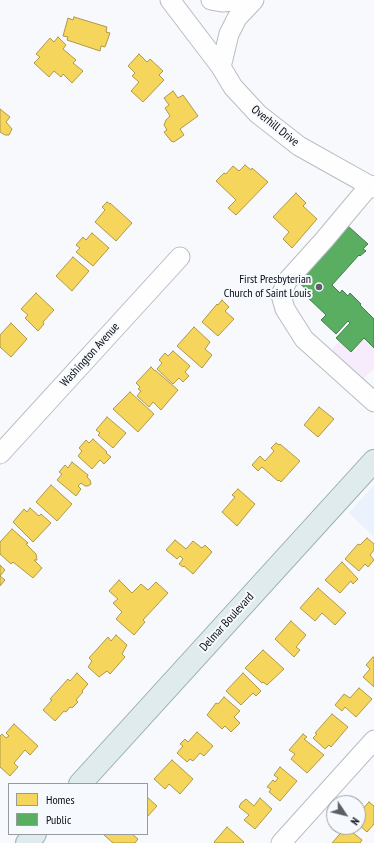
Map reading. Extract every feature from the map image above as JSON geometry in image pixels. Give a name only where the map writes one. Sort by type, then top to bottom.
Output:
[{"type":"main road","name":"Delmar Boulevard","points":[[81,783],[374,461]]},
{"type":"main road","points":[[27,843],[34,835]]},
{"type":"street","name":"Overhill Drive","points":[[170,0],[221,67],[233,87],[258,114],[300,146],[372,187]]},
{"type":"street","points":[[211,0],[222,2],[247,0]]},
{"type":"street","points":[[221,67],[229,34],[237,18],[254,0]]},
{"type":"street","points":[[372,187],[287,281],[281,295],[285,309],[304,339],[374,402]]},
{"type":"street","name":"Washington Avenue","points":[[0,454],[180,257]]},
{"type":"street","points":[[281,843],[374,740]]},
{"type":"shaded area","points":[[364,338],[374,348],[374,368],[356,387],[324,357],[339,341],[351,352]]},
{"type":"shaded area","points":[[374,485],[374,537],[349,513]]},
{"type":"building: Homes","points":[[74,17],[107,27],[106,32],[110,33],[105,47],[101,46],[100,51],[67,40],[68,37],[63,36],[68,18],[73,20]]},
{"type":"building: Homes","points":[[58,37],[66,45],[63,49],[76,60],[73,63],[83,71],[72,83],[63,74],[61,77],[54,71],[49,77],[34,63],[40,57],[36,54],[50,38],[54,42]]},
{"type":"building: Homes","points":[[139,54],[147,62],[150,59],[163,71],[159,75],[164,80],[143,102],[131,91],[139,82],[132,76],[135,73],[128,66]]},
{"type":"building: Homes","points":[[173,91],[178,98],[183,95],[198,116],[180,129],[184,135],[174,142],[171,141],[164,132],[167,130],[164,125],[170,116],[165,108],[169,105],[164,98]]},
{"type":"building: Homes","points":[[0,109],[10,117],[6,122],[12,129],[9,135],[5,135],[0,132]]},
{"type":"building: Homes","points":[[245,165],[251,170],[252,168],[268,182],[236,215],[228,208],[236,200],[216,181],[224,173],[226,174],[233,166],[239,171]]},
{"type":"building: Homes","points":[[296,193],[306,203],[303,206],[317,219],[292,248],[283,239],[289,232],[273,217]]},
{"type":"building: Homes","points":[[107,202],[132,223],[116,241],[95,222],[105,210],[102,207]]},
{"type":"building: Homes","points":[[92,233],[109,248],[93,266],[76,252],[80,248],[76,245],[83,237],[86,240]]},
{"type":"building: Homes","points":[[73,257],[89,271],[72,291],[56,276]]},
{"type":"building: Homes","points":[[36,293],[54,310],[43,322],[44,324],[38,331],[25,318],[28,315],[21,309]]},
{"type":"building: Homes","points":[[222,300],[229,307],[225,311],[234,319],[218,336],[202,322]]},
{"type":"building: Homes","points":[[11,323],[27,339],[11,357],[0,347],[0,335]]},
{"type":"building: Homes","points":[[194,327],[210,342],[205,349],[212,355],[202,368],[177,346]]},
{"type":"building: Homes","points":[[173,351],[190,366],[185,372],[189,376],[183,382],[179,378],[173,384],[157,369],[162,363],[159,360],[165,353],[168,356]]},
{"type":"building: Homes","points":[[151,367],[178,390],[161,410],[153,402],[149,407],[137,396],[141,391],[138,389],[140,387],[136,383]]},
{"type":"building: Homes","points":[[130,392],[154,414],[138,432],[113,409]]},
{"type":"building: Homes","points":[[319,407],[334,419],[318,437],[304,425]]},
{"type":"building: Homes","points":[[107,417],[126,433],[113,448],[98,435],[100,433],[96,430]]},
{"type":"building: Homes","points":[[93,439],[111,457],[104,464],[100,460],[92,469],[78,456],[82,451],[79,448],[86,440],[89,443]]},
{"type":"building: Homes","points":[[276,443],[279,445],[280,444],[300,461],[281,482],[262,467],[258,471],[252,465],[260,456],[265,461],[274,451],[271,448]]},
{"type":"building: Homes","points":[[72,462],[88,475],[87,477],[91,484],[85,486],[81,483],[78,486],[81,489],[76,496],[57,480],[62,474],[59,472],[65,465],[68,468]]},
{"type":"building: Homes","points":[[51,485],[72,504],[57,521],[36,502]]},
{"type":"building: Homes","points":[[238,489],[255,504],[237,526],[222,512],[235,497],[232,495]]},
{"type":"building: Homes","points":[[30,508],[39,516],[41,514],[51,523],[33,542],[13,522],[24,509],[27,512]]},
{"type":"building: Homes","points":[[12,529],[28,543],[26,544],[36,554],[37,560],[34,560],[42,568],[33,578],[13,562],[11,564],[0,554],[0,542]]},
{"type":"building: Homes","points":[[367,538],[374,544],[374,550],[370,555],[374,560],[368,567],[365,564],[359,571],[345,559],[358,544],[360,545]]},
{"type":"building: Homes","points":[[175,540],[186,549],[193,541],[202,548],[205,545],[212,552],[193,574],[184,566],[183,567],[179,564],[183,559],[180,556],[177,559],[166,550]]},
{"type":"building: Homes","points":[[342,562],[358,579],[353,584],[351,581],[340,593],[325,580]]},
{"type":"building: Homes","points":[[0,565],[5,570],[0,576]]},
{"type":"building: Homes","points":[[0,576],[5,580],[0,586]]},
{"type":"building: Homes","points":[[119,580],[132,593],[141,584],[148,590],[156,582],[168,593],[143,620],[145,622],[134,635],[116,619],[122,612],[113,603],[118,599],[109,591]]},
{"type":"building: Homes","points":[[318,588],[346,613],[335,625],[322,613],[315,621],[300,608]]},
{"type":"building: Homes","points":[[291,621],[306,635],[296,647],[300,650],[294,657],[275,639]]},
{"type":"building: Homes","points":[[116,635],[127,645],[122,654],[125,657],[110,674],[107,671],[99,677],[88,667],[92,661],[89,658],[108,637],[111,641]]},
{"type":"building: Homes","points":[[263,650],[284,669],[267,685],[263,682],[262,683],[245,668]]},
{"type":"building: Homes","points":[[373,657],[374,687],[363,677],[370,669],[366,665]]},
{"type":"building: Homes","points":[[77,673],[88,684],[76,700],[78,702],[72,708],[70,707],[66,712],[64,711],[55,721],[43,710],[52,700],[50,699],[68,679],[70,681]]},
{"type":"building: Homes","points":[[243,673],[261,691],[256,696],[253,693],[241,705],[226,691]]},
{"type":"building: Homes","points":[[359,688],[372,699],[356,717],[345,707],[342,711],[335,705],[344,694],[350,698]]},
{"type":"building: Homes","points":[[224,697],[240,711],[234,717],[240,723],[231,732],[225,726],[222,729],[207,715],[216,703],[218,704]]},
{"type":"building: Homes","points":[[332,714],[348,727],[331,747],[329,745],[325,749],[313,738],[317,734],[315,733]]},
{"type":"building: Homes","points":[[14,724],[38,746],[30,755],[25,750],[14,763],[18,767],[10,776],[0,767],[0,736],[2,734],[6,738],[9,736],[6,733]]},
{"type":"building: Homes","points":[[197,732],[213,746],[204,756],[200,753],[193,761],[190,759],[187,762],[177,753],[183,746],[180,744],[185,739],[188,742]]},
{"type":"building: Homes","points":[[303,734],[307,737],[304,739],[324,755],[307,773],[291,759],[295,754],[289,750]]},
{"type":"building: Homes","points":[[172,760],[193,779],[180,794],[169,784],[165,789],[154,779]]},
{"type":"building: Homes","points":[[280,767],[297,781],[280,801],[269,792],[271,789],[267,787],[273,780],[275,782],[278,778],[274,775]]},
{"type":"building: Homes","points":[[148,798],[157,806],[148,816]]},
{"type":"building: Homes","points":[[260,798],[272,809],[255,829],[244,820],[249,815],[239,807],[246,799],[254,806]]},
{"type":"building: Homes","points":[[369,802],[374,806],[374,824],[367,832],[366,831],[366,805]]},
{"type":"building: Homes","points":[[227,827],[244,842],[215,843],[214,842]]},
{"type":"building: Homes","points":[[104,835],[133,835],[138,839],[135,843],[113,843]]},
{"type":"building: Homes","points":[[339,835],[356,835],[362,840],[360,843],[332,843]]},
{"type":"building: Public","name":"First Presbyterian Church of Saint Louis","points":[[348,226],[368,244],[363,249],[366,251],[360,256],[359,255],[332,285],[340,293],[342,290],[348,296],[350,293],[374,319],[374,348],[364,338],[351,352],[336,338],[350,323],[348,321],[336,334],[321,320],[326,315],[305,295],[308,291],[295,279]]},
{"type":"place","name":"First Presbyterian Church of Saint Louis","points":[[319,287]]}]
